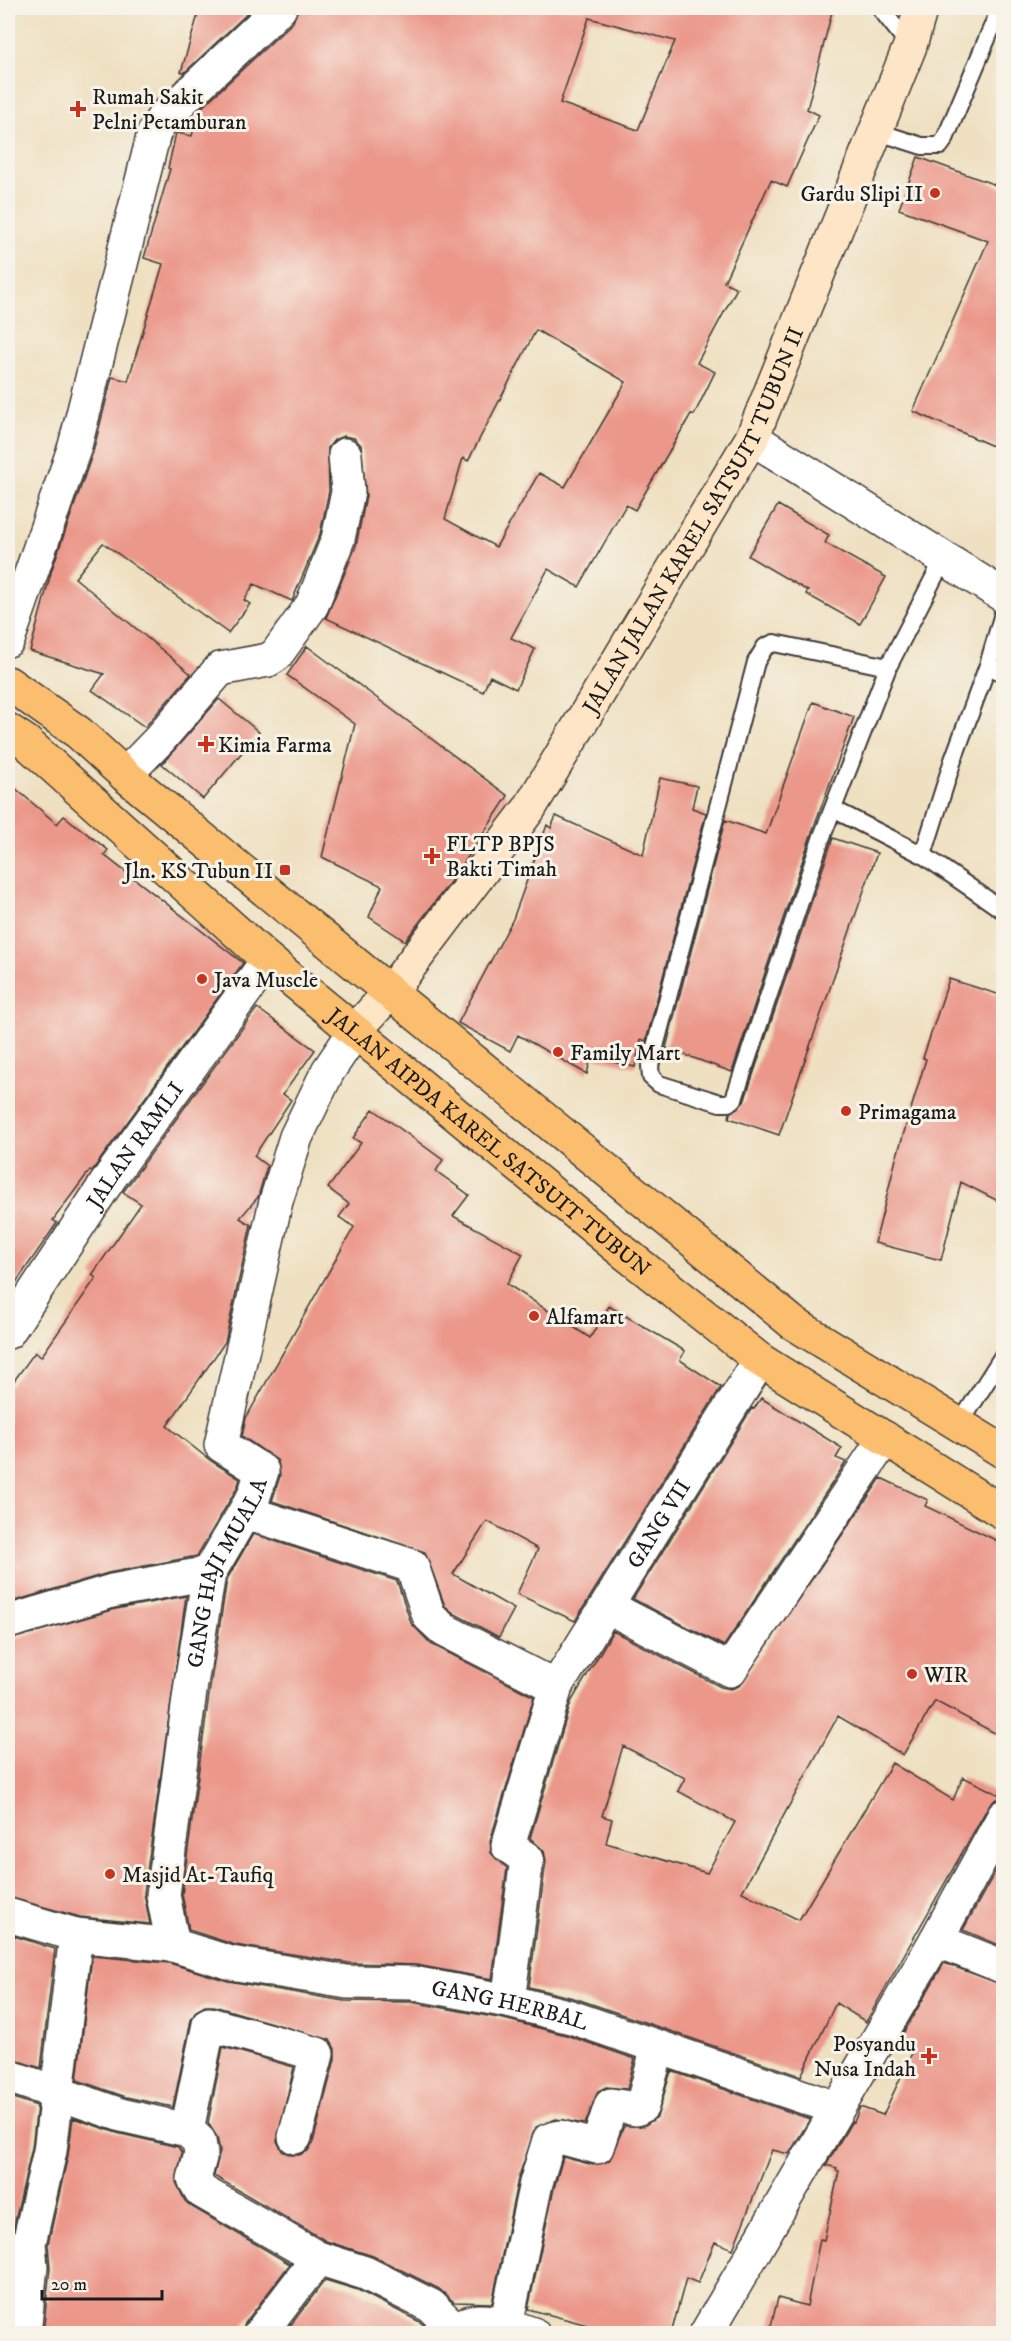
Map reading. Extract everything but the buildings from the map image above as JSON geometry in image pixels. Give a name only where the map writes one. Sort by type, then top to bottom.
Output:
[{"type":"main road","points":[[8,683],[79,733],[125,775],[793,1323],[1004,1452]]},
{"type":"main road","name":"JALAN AIPDA KAREL SATSUIT TUBUN","points":[[8,730],[26,742],[268,960],[616,1246],[760,1360],[1004,1513]]},
{"type":"street","points":[[8,640],[75,446],[154,133],[163,118],[280,8]]},
{"type":"street","name":"JALAN JALAN KAREL SATSUIT TUBUN II","points":[[356,1031],[390,992],[529,809],[752,438],[910,46],[921,8]]},
{"type":"street","points":[[752,438],[1004,596]]},
{"type":"street","points":[[125,775],[160,739],[213,675],[228,666],[268,660],[276,655],[312,605],[338,539],[348,492],[345,455]]},
{"type":"street","name":"JALAN RAMLI","points":[[8,1332],[111,1176],[268,960]]},
{"type":"street","name":"GANG HAJI MUALA","points":[[173,1945],[163,1895],[191,1684],[209,1573],[254,1496],[262,1471],[221,1445],[276,1200],[296,1137],[328,1071],[356,1031]]},
{"type":"street","name":"GANG VII","points":[[508,2001],[527,1859],[508,1846],[556,1687],[760,1360]]},
{"type":"street","points":[[608,1606],[730,1670],[885,1438]]},
{"type":"street","points":[[244,1512],[412,1566],[429,1616],[444,1630],[556,1687]]},
{"type":"street","points":[[8,1622],[112,1591],[209,1573]]},
{"type":"street","points":[[705,2334],[936,1940],[1004,1816]]},
{"type":"street","name":"GANG HERBAL","points":[[8,1915],[76,1935],[173,1945],[231,1963],[347,1982],[412,1983],[508,2001],[571,2017],[836,2108]]},
{"type":"street","points":[[19,2326],[31,2266],[29,2243],[50,2151],[76,1935]]},
{"type":"street","points":[[936,1940],[1004,1967]]},
{"type":"street","points":[[187,2130],[209,2024],[317,2054],[296,2136]]},
{"type":"street","points":[[8,2076],[121,2115],[187,2130],[199,2141],[201,2154],[194,2179],[201,2192],[318,2258],[385,2282],[431,2306],[454,2331],[473,2322],[491,2320],[519,2329],[536,2182],[549,2140],[560,2137],[594,2147],[598,2145],[611,2105],[636,2109],[642,2106],[658,2047]]},
{"type":"street","points":[[260,2334],[318,2258]]},
{"type":"lane","points":[[880,8],[910,46]]},
{"type":"lane","points":[[875,131],[922,146],[940,146],[1000,8]]},
{"type":"lane","points":[[888,667],[774,643],[765,647],[756,662],[650,1066],[651,1077],[659,1084],[720,1103],[728,1103],[734,1099],[833,809],[888,667],[944,558]]},
{"type":"lane","points":[[923,855],[953,760],[988,665],[1004,610]]},
{"type":"lane","points":[[988,665],[1004,674]]},
{"type":"lane","points":[[833,809],[923,855],[1004,911]]},
{"type":"lane","points":[[959,1425],[1004,1353]]},
{"type":"place","name":"Rumah Sakit Pelni Petamburan","points":[[78,109]]},
{"type":"place","name":"Gardu Slipi II","points":[[935,193]]},
{"type":"place","name":"Kimia Farma","points":[[206,744]]},
{"type":"place","name":"FLTP BPJS Bakti Timah","points":[[432,856]]},
{"type":"place","name":"Jln. KS Tubun II","points":[[285,870]]},
{"type":"place","name":"Java Muscle","points":[[202,979]]},
{"type":"place","name":"Family Mart","points":[[558,1052]]},
{"type":"place","name":"Primagama","points":[[846,1111]]},
{"type":"place","name":"Alfamart","points":[[534,1316]]},
{"type":"place","name":"WIR","points":[[912,1674]]},
{"type":"place","name":"Masjid At-Taufiq","points":[[110,1874]]},
{"type":"place","name":"Posyandu Nusa Indah","points":[[929,2056]]}]
